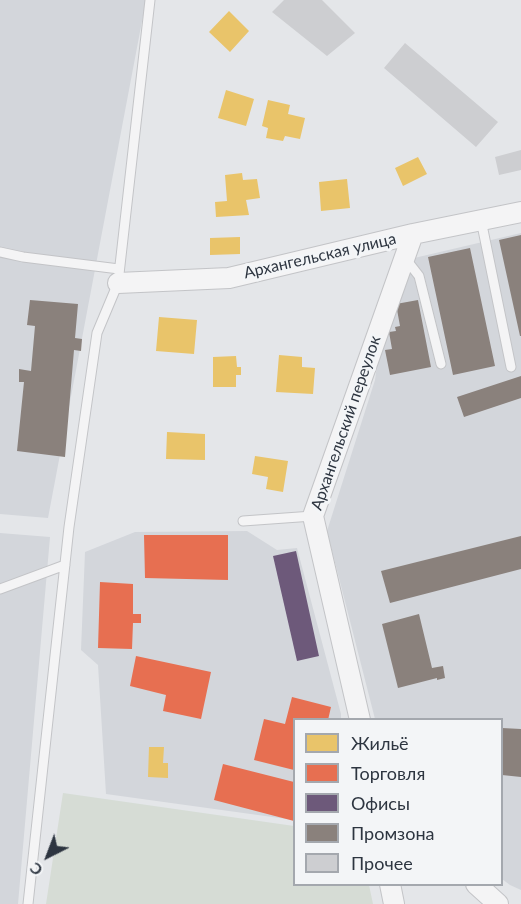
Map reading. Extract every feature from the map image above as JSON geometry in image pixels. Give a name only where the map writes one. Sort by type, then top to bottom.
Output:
[{"type":"street","name":"Архангельская улица","points":[[118,276],[229,278],[413,234],[521,212]]},
{"type":"street","name":"Архангельский переулок","points":[[360,718],[313,516],[413,234]]},
{"type":"street","points":[[390,886],[394,904]]},
{"type":"street","points":[[477,886],[498,904]]},
{"type":"lane","points":[[28,904],[65,565],[97,333],[118,276],[150,0]]},
{"type":"lane","points":[[481,220],[511,367]]},
{"type":"lane","points":[[0,252],[118,276]]},
{"type":"lane","points":[[405,258],[419,276],[441,364]]},
{"type":"lane","points":[[243,521],[313,516]]},
{"type":"lane","points":[[0,589],[65,565]]},
{"type":"shaded area","points":[[0,0],[146,0],[48,518],[0,514]]},
{"type":"shaded area","points":[[521,233],[521,890],[503,880],[503,718],[375,718],[327,531],[375,380],[378,358],[410,259]]},
{"type":"shaded area","points":[[247,531],[277,550],[297,548],[341,718],[293,718],[293,820],[106,794],[98,665],[81,650],[85,552],[135,532]]},
{"type":"shaded area","points":[[0,533],[50,537],[18,904],[0,904]]},
{"type":"shaded area","points":[[63,793],[293,826],[293,886],[369,886],[373,904],[46,904]]},
{"type":"building: Жильё","points":[[229,11],[249,31],[230,52],[209,32]]},
{"type":"building: Жильё","points":[[226,90],[254,99],[246,126],[218,118]]},
{"type":"building: Жильё","points":[[268,100],[290,105],[288,114],[305,118],[300,139],[285,136],[283,141],[266,138],[268,128],[262,126]]},
{"type":"building: Жильё","points":[[418,157],[427,174],[403,186],[395,168]]},
{"type":"building: Жильё","points":[[242,173],[243,180],[257,179],[260,198],[246,200],[249,215],[216,217],[215,202],[227,201],[225,175]]},
{"type":"building: Жильё","points":[[347,179],[350,208],[321,211],[319,182]]},
{"type":"building: Жильё","points":[[240,237],[240,254],[210,255],[210,238]]},
{"type":"building: Жильё","points":[[159,317],[197,320],[194,354],[156,351]]},
{"type":"building: Жильё","points":[[279,355],[302,357],[302,367],[315,368],[313,394],[276,392]]},
{"type":"building: Жильё","points":[[236,356],[237,367],[241,367],[241,375],[236,375],[236,387],[213,387],[213,357]]},
{"type":"building: Жильё","points":[[167,432],[205,434],[205,460],[166,459]]},
{"type":"building: Жильё","points":[[255,456],[288,461],[283,492],[266,489],[268,477],[252,474]]},
{"type":"building: Жильё","points":[[149,747],[164,747],[163,763],[168,763],[168,778],[148,777]]},
{"type":"building: Торговля","points":[[144,535],[228,535],[228,580],[145,578]]},
{"type":"building: Торговля","points":[[100,582],[133,584],[133,614],[141,614],[141,623],[133,623],[132,649],[98,648]]},
{"type":"building: Торговля","points":[[136,656],[211,672],[201,719],[163,711],[166,695],[130,686]]},
{"type":"building: Торговля","points":[[292,697],[331,707],[328,718],[293,718],[293,770],[254,760],[264,719],[285,724]]},
{"type":"building: Торговля","points":[[223,764],[293,782],[293,821],[214,800]]},
{"type":"building: Офисы","points":[[296,551],[319,656],[297,661],[273,556]]},
{"type":"building: Промзона","points":[[521,235],[521,336],[520,336],[499,240]]},
{"type":"building: Промзона","points":[[470,248],[495,366],[453,375],[428,257]]},
{"type":"building: Промзона","points":[[30,300],[78,304],[75,338],[82,339],[81,351],[74,350],[65,457],[17,451],[24,382],[19,382],[19,369],[31,371],[35,326],[27,325]]},
{"type":"building: Промзона","points":[[418,300],[431,367],[390,375],[385,350],[392,349],[389,332],[396,331],[395,327],[400,326],[396,304]]},
{"type":"building: Промзона","points":[[521,376],[521,398],[464,417],[457,397]]},
{"type":"building: Промзона","points":[[521,536],[521,569],[390,603],[381,571]]},
{"type":"building: Промзона","points":[[419,614],[432,668],[443,666],[445,678],[398,688],[382,624]]},
{"type":"building: Промзона","points":[[503,728],[521,729],[521,777],[503,775]]},
{"type":"building: Прочее","points":[[284,0],[322,0],[355,33],[327,56],[272,12]]},
{"type":"building: Прочее","points":[[405,43],[498,122],[476,147],[384,68]]},
{"type":"building: Прочее","points":[[521,150],[521,170],[499,175],[495,157]]}]
